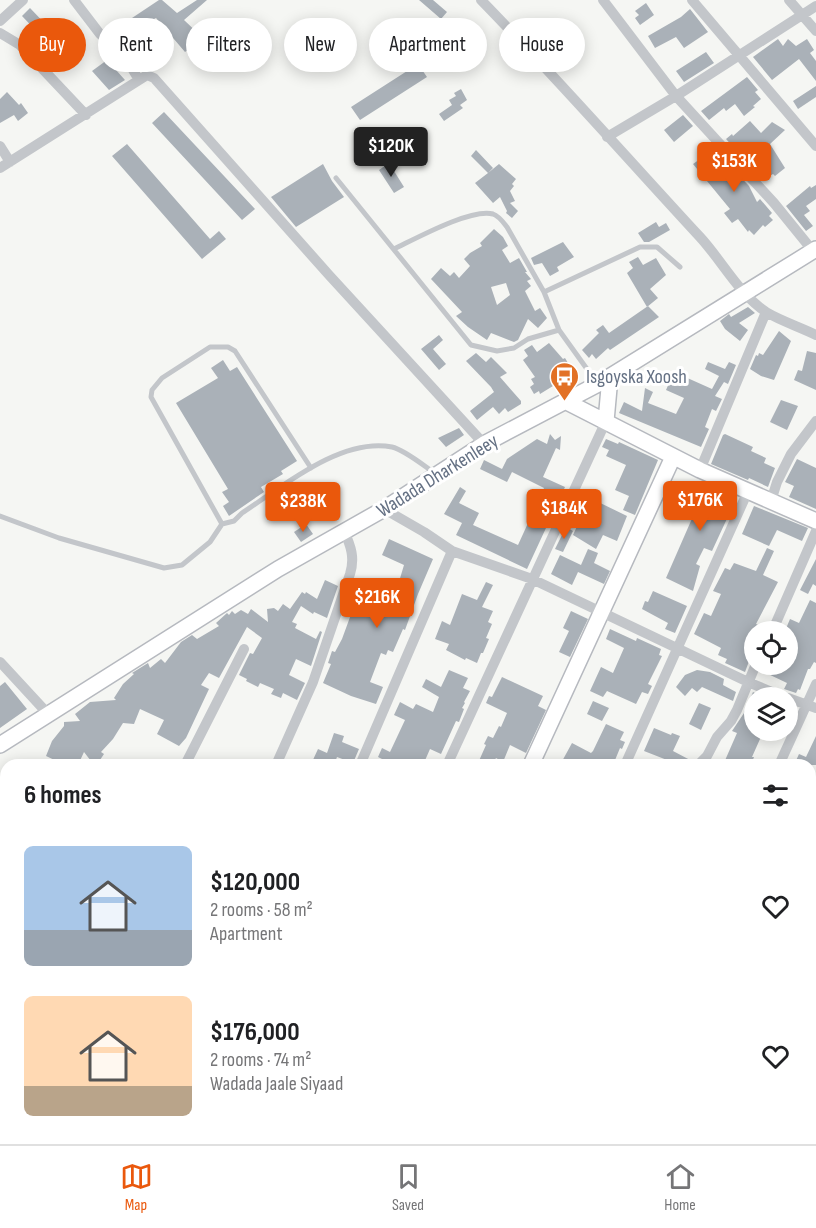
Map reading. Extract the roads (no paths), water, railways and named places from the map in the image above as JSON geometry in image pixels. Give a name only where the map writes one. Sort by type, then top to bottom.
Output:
[{"type":"main road","name":"Wadada Dharkenleey","points":[[0,744],[278,569],[384,509],[484,444],[604,381],[814,250]]},
{"type":"main road","points":[[604,381],[606,421]]},
{"type":"main road","points":[[565,401],[700,470],[816,521]]},
{"type":"main road","points":[[534,759],[673,457]]},
{"type":"street","points":[[0,21],[23,0]]},
{"type":"street","points":[[74,0],[100,34],[127,60],[139,80]]},
{"type":"street","points":[[481,0],[705,242],[746,293],[766,312],[816,335]]},
{"type":"street","points":[[603,0],[676,96],[814,250]]},
{"type":"street","points":[[692,0],[816,146]]},
{"type":"street","points":[[789,0],[816,30]]},
{"type":"street","points":[[607,136],[676,96],[816,6]]},
{"type":"street","points":[[0,33],[20,45],[86,115]]},
{"type":"street","points":[[0,146],[5,165],[147,75],[154,78],[321,266],[484,444]]},
{"type":"street","points":[[700,470],[766,312]]},
{"type":"street","points":[[450,759],[606,421]]},
{"type":"street","points":[[771,501],[777,482],[791,454],[816,421]]},
{"type":"street","points":[[628,759],[748,491]]},
{"type":"street","points":[[384,509],[452,551],[532,579],[760,687]]},
{"type":"street","points":[[279,759],[313,682],[350,574],[353,562],[351,548],[344,531]]},
{"type":"street","points":[[777,621],[816,531]]},
{"type":"street","points":[[363,759],[452,551]]},
{"type":"street","points":[[188,759],[244,649]]},
{"type":"street","points":[[0,662],[49,715]]},
{"type":"street","points":[[704,759],[717,737],[734,716],[751,675]]},
{"type":"street","points":[[782,759],[811,706],[816,684]]},
{"type":"lane","points":[[336,178],[471,345],[497,351],[514,348],[528,339],[559,330]]},
{"type":"lane","points":[[394,249],[471,215],[492,213],[499,217],[507,226],[544,292],[559,330],[604,381]]},
{"type":"lane","points":[[544,292],[640,247],[657,247],[680,267]]},
{"type":"lane","points":[[222,524],[151,397],[152,390],[162,378],[210,347],[228,347],[235,351],[311,468]]},
{"type":"lane","points":[[0,516],[59,538],[164,568],[182,565],[210,542],[222,524],[234,521],[242,513],[311,468],[341,452],[380,446],[395,447],[437,475]]},
{"type":"place","name":"Isgoyska Xoosh","points":[[565,402]]}]
